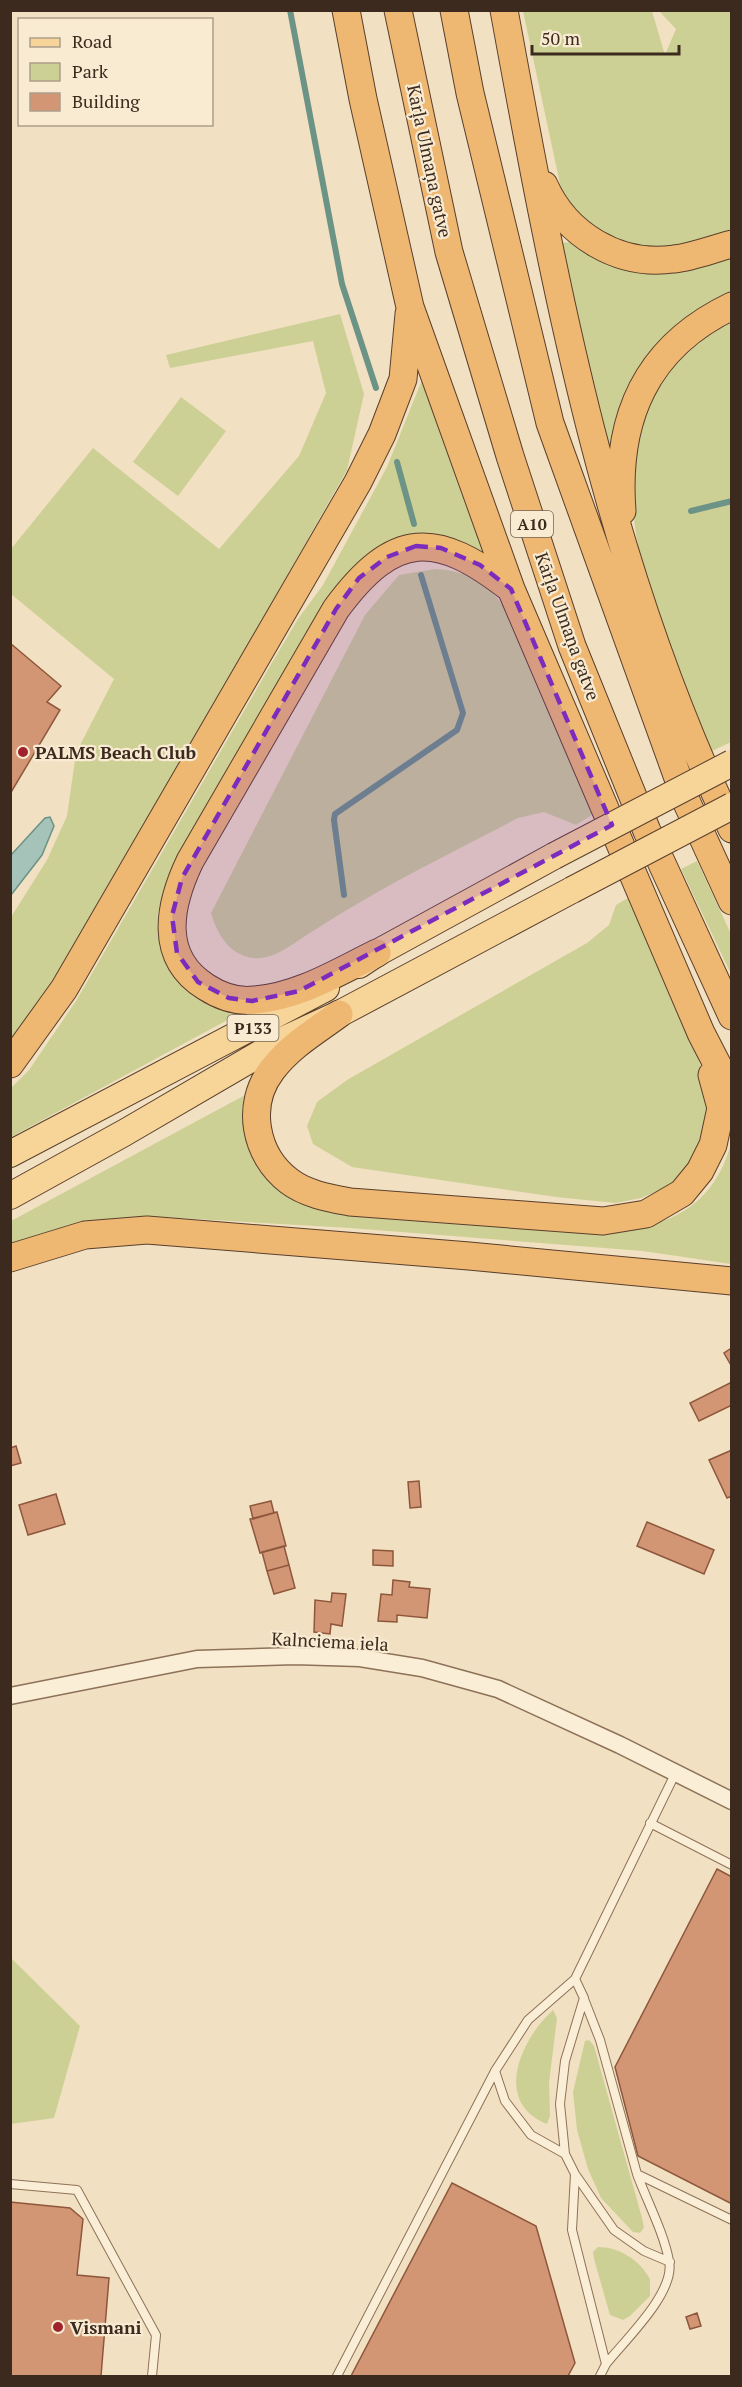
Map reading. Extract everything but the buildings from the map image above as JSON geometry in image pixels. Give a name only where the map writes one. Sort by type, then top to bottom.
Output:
[{"type":"highway","points":[[345,10],[410,307],[511,589],[701,1033],[732,1094]]},
{"type":"highway","name":"Kārļa Ulmaņa gatve","points":[[398,10],[449,252],[510,456],[572,646],[647,831],[732,1017]]},
{"type":"highway","name":"A10","points":[[454,10],[470,93],[550,423],[687,803],[732,901]]},
{"type":"highway","points":[[504,10],[578,387],[625,557],[676,700],[732,829]]},
{"type":"highway","points":[[526,130],[550,198],[572,227],[598,246],[625,256],[672,260],[732,244]]},
{"type":"highway","points":[[625,557],[621,503],[623,454],[630,414],[636,397],[657,363],[670,349],[703,322],[732,306]]},
{"type":"highway","points":[[10,1064],[64,989],[358,482],[382,434],[402,379],[410,307]]},
{"type":"highway","points":[[377,952],[299,991],[252,1001],[229,998],[206,987],[185,970],[177,953],[173,935],[172,916],[177,890],[190,861],[318,639],[359,578],[387,557],[416,546],[441,548],[480,565],[511,589]]},
{"type":"highway","points":[[339,1014],[282,1057],[270,1072],[258,1102],[257,1131],[264,1153],[290,1182],[310,1192],[350,1202],[603,1221],[646,1214],[682,1193],[700,1171],[713,1145],[721,1108],[701,1033]]},
{"type":"highway","points":[[10,1258],[85,1235],[147,1230],[469,1256],[732,1281]]},
{"type":"main road","name":"P133","points":[[10,1154],[293,1007],[327,988],[377,952],[732,763]]},
{"type":"main road","name":"P133","points":[[10,1196],[124,1133],[285,1039],[339,1014],[732,806]]},
{"type":"street","name":"Kalnciema iela","points":[[10,1696],[197,1659],[295,1656],[360,1658],[422,1668],[498,1689],[676,1772],[732,1801]]},
{"type":"lane","points":[[337,2376],[495,2072],[528,2020],[575,1979],[676,1772]]},
{"type":"lane","points":[[650,1823],[732,1865]]},
{"type":"lane","points":[[575,1979],[600,2040],[637,2174],[670,2262],[669,2279],[660,2298],[606,2364],[600,2376]]},
{"type":"lane","points":[[584,1998],[565,2061],[560,2104],[565,2154],[575,2174],[614,2230],[644,2251],[670,2262]]},
{"type":"lane","points":[[495,2072],[505,2101],[531,2135],[565,2154]]},
{"type":"lane","points":[[575,2174],[572,2230],[606,2364]]},
{"type":"lane","points":[[637,2174],[732,2220]]},
{"type":"lane","points":[[10,2184],[77,2190],[156,2335],[152,2376]]},
{"type":"highlighted area","points":[[416,546],[441,548],[480,565],[511,589],[612,825],[299,991],[252,1001],[229,998],[198,982],[177,953],[172,916],[182,878],[336,609],[359,578],[387,557]]},
{"type":"green space","points":[[523,11],[652,11],[665,55],[676,29],[659,11],[731,11],[731,233],[666,248],[634,246],[593,229],[563,198]]},
{"type":"green space","points":[[560,243],[731,255],[731,291],[690,316],[617,420],[609,447]]},
{"type":"green space","points":[[340,314],[364,394],[347,470],[66,965],[11,1042],[11,917],[47,860],[67,816],[76,753],[114,679],[11,594],[11,549],[93,448],[219,549],[299,456],[326,393],[313,341],[170,368],[166,355]]},
{"type":"green space","points":[[731,321],[731,742],[712,751],[703,729],[698,726],[678,672],[658,617],[642,562],[633,508],[634,455],[648,406],[680,361]]},
{"type":"green space","points":[[422,380],[487,550],[481,551],[456,542],[396,543],[171,873],[160,904],[158,920],[158,933],[166,958],[179,981],[197,998],[230,1013],[233,1017],[11,1137],[10,1089],[29,1070],[76,1001],[270,666],[298,619],[323,585],[387,467]]},
{"type":"green space","points":[[181,397],[226,431],[178,496],[133,462]]},
{"type":"green space","points":[[435,569],[460,573],[480,582],[504,606],[511,617],[595,813],[576,825],[544,812],[518,818],[389,886],[276,954],[252,958],[236,952],[220,935],[211,913],[365,615],[399,575]]},
{"type":"green space","points":[[697,861],[731,934],[731,974],[681,869]]},
{"type":"green space","points":[[633,895],[696,1049],[711,1107],[708,1125],[690,1169],[669,1186],[641,1198],[616,1203],[556,1197],[352,1167],[313,1144],[307,1126],[317,1102],[347,1080],[587,943],[609,925],[616,905]]},
{"type":"green space","points":[[247,1094],[246,1132],[248,1141],[256,1160],[273,1182],[608,1233],[651,1225],[686,1210],[713,1184],[731,1144],[731,1264],[643,1251],[350,1228],[161,1217],[99,1223],[11,1247],[11,1221]]},
{"type":"green space","points":[[11,1958],[80,2026],[54,2118],[11,2124]]},
{"type":"green space","points":[[553,2010],[557,2018],[549,2083],[550,2116],[547,2124],[530,2114],[520,2101],[516,2086],[517,2070],[523,2053],[541,2022]]},
{"type":"green space","points":[[589,2040],[594,2046],[642,2218],[644,2228],[640,2233],[633,2232],[601,2198],[588,2169],[577,2130],[573,2092],[585,2041]]},
{"type":"green space","points":[[598,2247],[614,2249],[628,2256],[641,2266],[650,2279],[650,2296],[623,2320],[610,2315],[594,2259],[593,2252]]},
{"type":"water","points":[[50,817],[54,826],[42,855],[11,895],[11,855],[45,818]]},
{"type":"waterway","points":[[290,10],[342,284],[376,388]]},
{"type":"waterway","points":[[397,462],[414,524]]},
{"type":"waterway","points":[[691,511],[732,501]]},
{"type":"waterway","points":[[344,895],[335,814],[457,730],[463,713],[421,575]]},
{"type":"place","name":"PALMS Beach Club","points":[[23,752]]},
{"type":"place","name":"Vismani","points":[[58,2327]]}]
